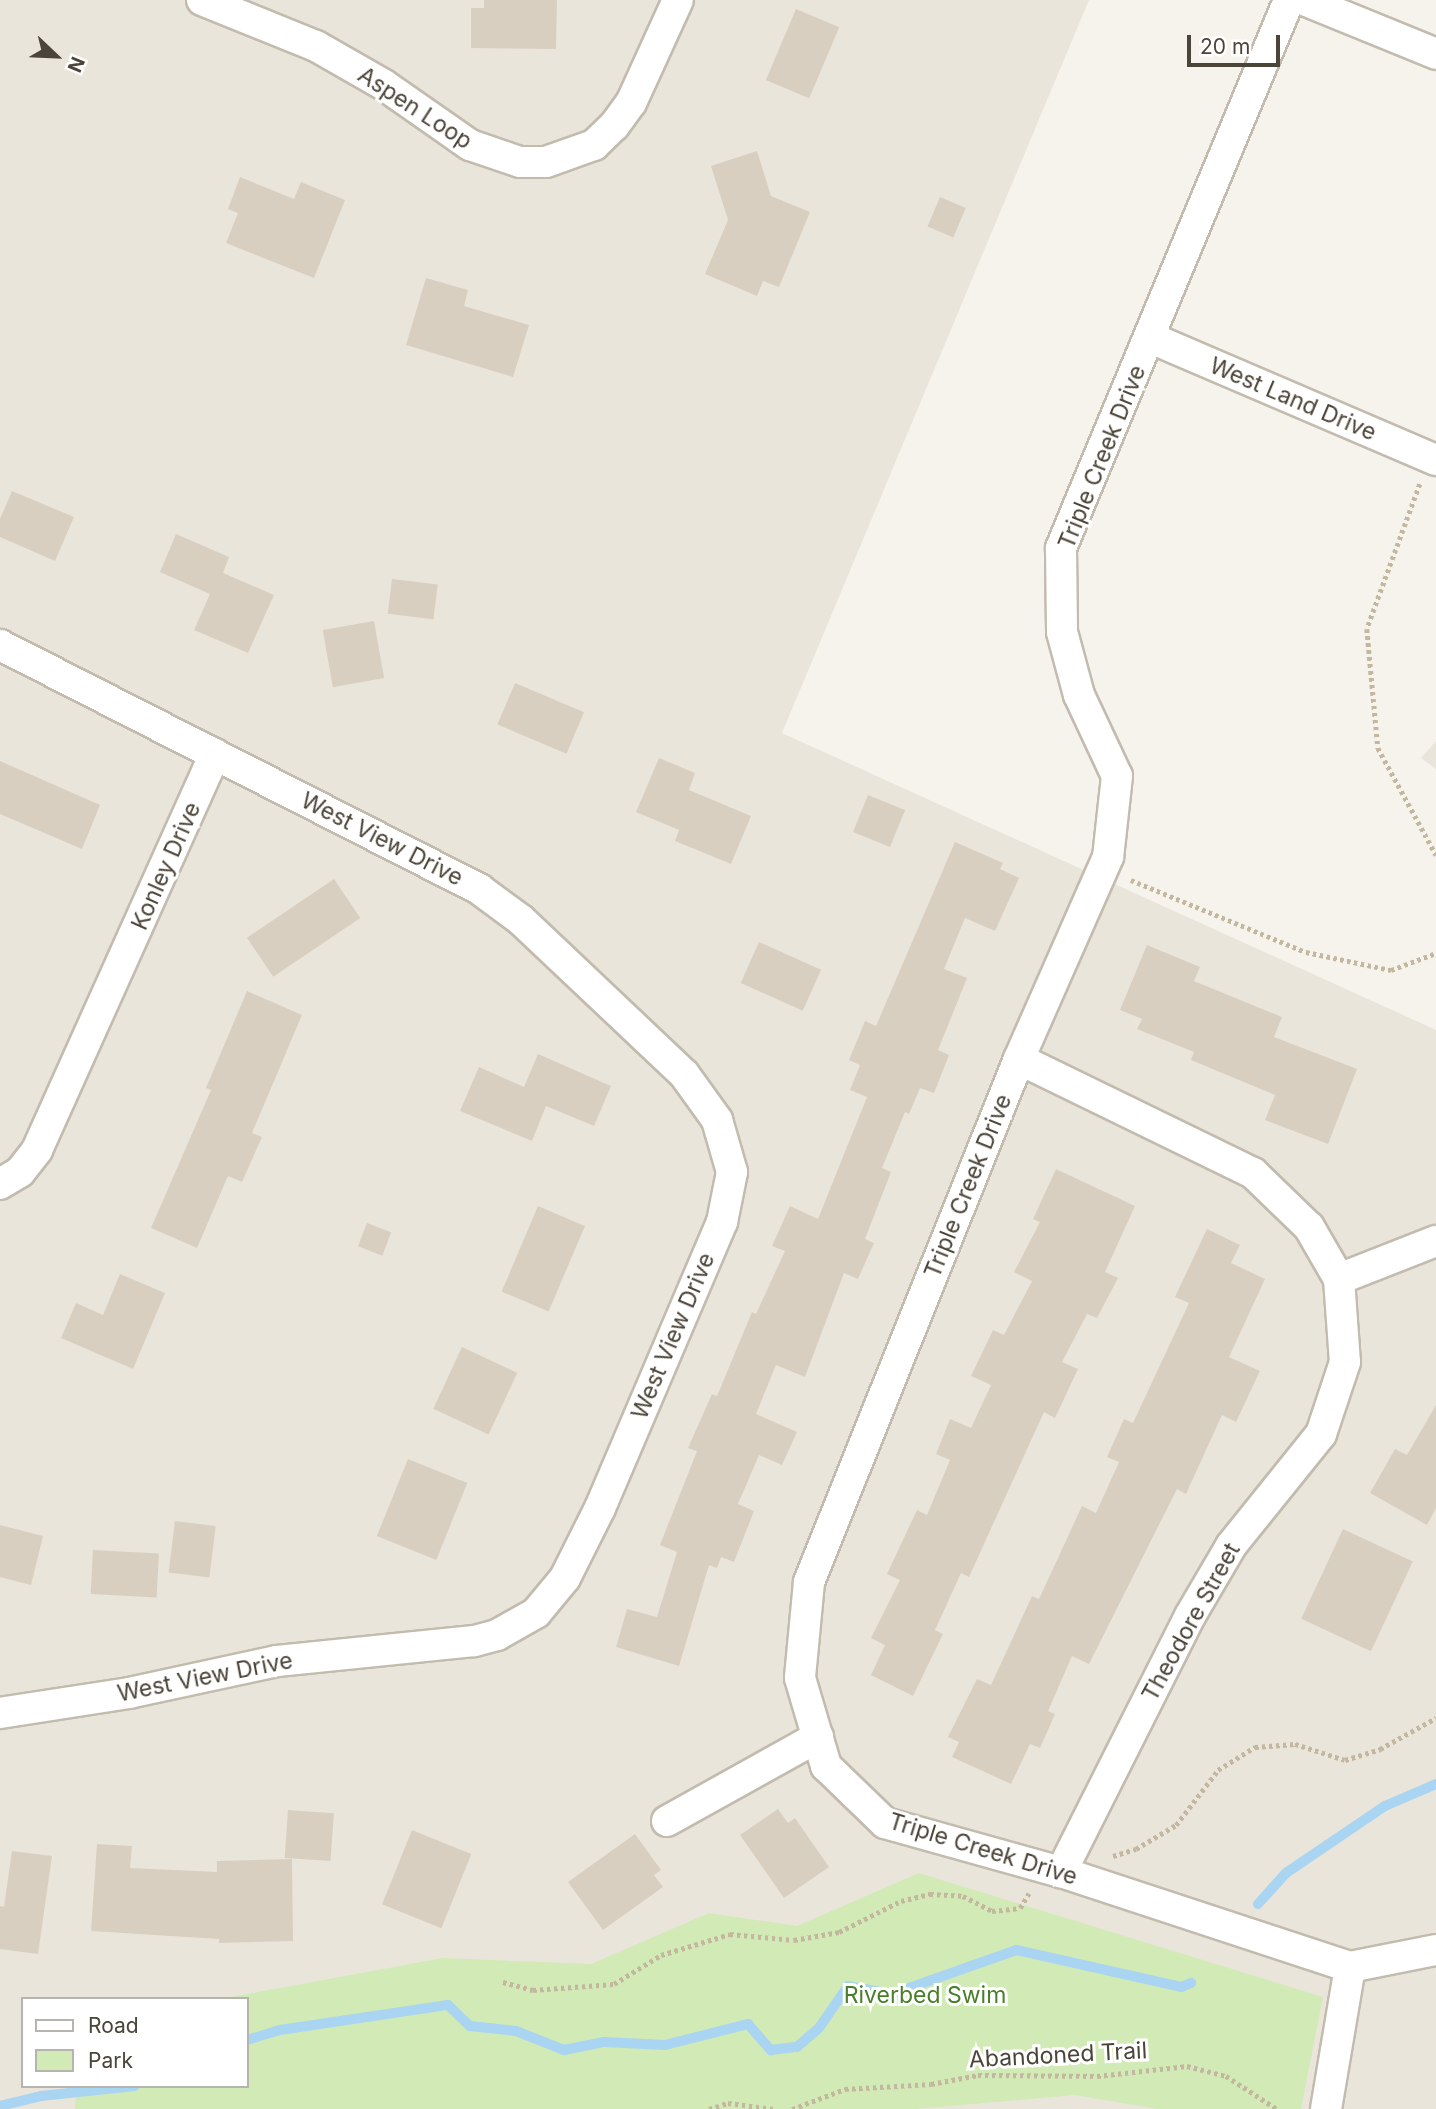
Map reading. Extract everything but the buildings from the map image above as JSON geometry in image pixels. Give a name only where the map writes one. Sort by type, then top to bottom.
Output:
[{"type":"street","name":"Aspen Loop","points":[[202,0],[316,46],[384,85],[470,145],[494,156],[533,162],[570,157],[614,127],[631,103],[678,0]]},
{"type":"street","name":"Triple Creek Drive","points":[[1289,0],[1151,338],[1061,548],[1062,632],[1079,695],[1117,776],[1104,869],[1019,1059],[809,1581],[800,1678],[826,1766],[885,1823],[1061,1872],[1350,1967],[1436,1950]]},
{"type":"street","points":[[1304,0],[1436,54]]},
{"type":"street","name":"West Land Drive","points":[[1151,338],[1433,458]]},
{"type":"street","points":[[0,645],[215,754]]},
{"type":"street","name":"Konley Drive","points":[[0,1184],[20,1172],[37,1150],[215,754]]},
{"type":"street","name":"West View Drive","points":[[0,1713],[129,1693],[277,1661],[474,1641],[498,1635],[536,1613],[565,1578],[600,1507],[729,1198],[728,1145],[702,1097],[640,1031],[521,920],[435,863],[215,754]]},
{"type":"street","name":"Theodore Street","points":[[1019,1059],[1253,1173],[1309,1227],[1339,1279],[1345,1362],[1321,1434],[1231,1546],[1190,1616],[1061,1872]]},
{"type":"street","points":[[1339,1279],[1436,1241]]},
{"type":"street","points":[[667,1821],[818,1737]]},
{"type":"street","points":[[1326,2109],[1350,1967]]},
{"type":"path","points":[[1433,458],[1367,629],[1378,748],[1436,855]]},
{"type":"path","points":[[1104,869],[1306,952],[1391,970],[1436,953]]},
{"type":"path","name":"Abandoned Trail","points":[[792,2109],[845,2089],[931,2084],[978,2075],[1097,2076],[1187,2066],[1226,2076],[1277,2109]]},
{"type":"path","points":[[709,2109],[728,2103],[774,2109]]},
{"type":"shaded area","points":[[0,0],[1089,0],[782,733],[1436,1030],[1436,2109],[0,2109]]},
{"type":"shaded area","points":[[1436,741],[1436,769],[1421,758]]},
{"type":"green space","name":"Riverbed Swim","points":[[919,1873],[1323,1997],[1301,2109],[1157,2109],[1075,2095],[916,2109],[75,2109],[77,2088],[248,2088],[248,1997],[231,1997],[443,1958],[591,1964],[709,1913],[797,1926]]},
{"type":"waterway","points":[[1258,1904],[1286,1873],[1385,1806],[1436,1784]]},
{"type":"waterway","points":[[248,2040],[280,2030],[448,2005],[470,2026],[516,2031],[564,2050],[604,2042],[665,2045],[748,2024],[771,2050],[797,2047],[819,2028],[848,1986],[892,1994],[1016,1950],[1181,1987],[1191,1983]]},
{"type":"waterway","points":[[0,2106],[41,2096],[115,2088]]}]
